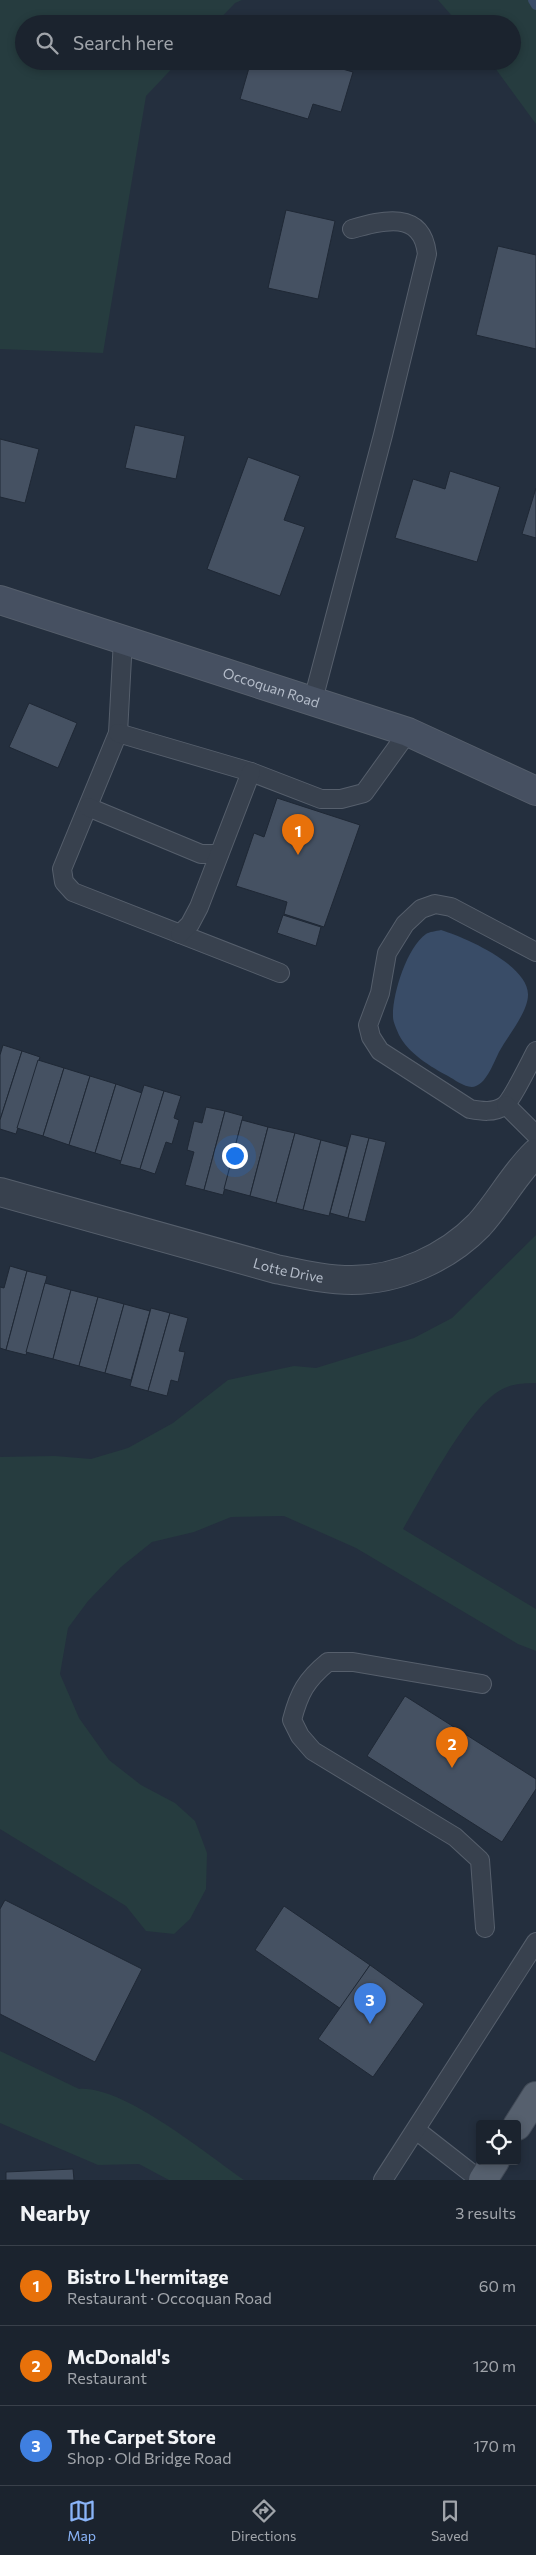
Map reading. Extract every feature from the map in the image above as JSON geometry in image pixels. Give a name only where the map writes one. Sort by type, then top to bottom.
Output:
[{"type":"main road","points":[[521,2120],[536,2096]]},
{"type":"main road","points":[[481,2180],[492,2165]]},
{"type":"street","name":"Occoquan Road","points":[[0,600],[408,732],[536,791]]},
{"type":"street","name":"Lotte Drive","points":[[0,1192],[276,1269],[317,1278],[353,1280],[410,1270],[445,1252],[478,1225],[536,1152]]},
{"type":"lane","points":[[313,700],[384,435],[427,254],[425,242],[417,229],[407,223],[381,220],[352,229]]},
{"type":"lane","points":[[124,639],[118,733],[62,869],[62,876],[67,888],[280,973]]},
{"type":"lane","points":[[118,733],[250,772],[321,799],[341,799],[364,793],[408,732]]},
{"type":"lane","points":[[180,934],[190,924],[199,907],[250,772]]},
{"type":"lane","points":[[88,807],[201,854],[219,854]]},
{"type":"lane","points":[[536,952],[451,907],[435,904],[421,909],[404,924],[387,953],[380,993],[368,1025],[371,1037],[380,1051],[470,1109],[492,1111],[506,1105],[536,1051]]},
{"type":"lane","points":[[506,1105],[536,1135]]},
{"type":"lane","points":[[482,1684],[354,1662],[328,1662],[310,1677],[298,1699],[292,1720],[300,1736],[313,1751],[455,1837],[480,1860],[486,1928]]},
{"type":"lane","points":[[383,2180],[536,1942]]},
{"type":"lane","points":[[416,2130],[481,2180]]},
{"type":"green space","points":[[0,0],[242,0],[235,3],[224,15],[15,15],[15,70],[171,70],[146,96],[103,353],[0,349]]},
{"type":"green space","points":[[438,0],[536,0],[536,124],[497,70],[521,70],[521,15],[451,15]]},
{"type":"green space","points":[[536,1235],[536,1383],[512,1385],[499,1391],[486,1401],[446,1454],[403,1529],[536,1609],[536,1651],[518,1644],[356,1548],[284,1516],[231,1517],[194,1532],[152,1542],[121,1567],[88,1601],[68,1628],[60,1674],[79,1718],[109,1760],[141,1785],[175,1803],[195,1821],[207,1853],[206,1889],[190,1919],[174,1934],[146,1931],[126,1906],[0,1829],[0,1457],[55,1456],[91,1459],[128,1448],[173,1423],[228,1380],[294,1366],[316,1368],[414,1338],[452,1318]]},
{"type":"green space","points":[[0,2051],[79,2089],[97,2091],[141,2109],[164,2123],[244,2180],[169,2180],[139,2164],[98,2165],[0,2123]]},
{"type":"water","points":[[441,930],[479,946],[507,963],[518,973],[525,984],[528,995],[521,1017],[499,1052],[490,1071],[480,1084],[473,1087],[465,1086],[427,1064],[414,1054],[403,1042],[393,1019],[393,1008],[398,984],[407,960],[419,940],[426,934]]},
{"type":"building","points":[[248,70],[346,70],[353,72],[341,112],[313,104],[308,119],[240,99]]},
{"type":"building","points":[[286,210],[335,221],[318,299],[268,288]]},
{"type":"building","points":[[498,246],[536,255],[536,349],[476,335]]},
{"type":"building","points":[[135,425],[185,436],[176,479],[125,468]]},
{"type":"building","points":[[0,439],[39,449],[25,503],[0,497]]},
{"type":"building","points":[[248,457],[300,476],[284,520],[305,527],[280,596],[207,569]]},
{"type":"building","points":[[450,471],[500,487],[477,562],[395,538],[413,479],[445,489]]},
{"type":"building","points":[[536,488],[536,538],[522,534]]},
{"type":"building","points":[[29,703],[77,723],[58,768],[9,747]]},
{"type":"building","points":[[277,798],[360,825],[324,927],[284,914],[287,902],[236,886],[254,833],[264,837]]},
{"type":"building","points":[[283,915],[321,927],[316,946],[277,933]]},
{"type":"building","points":[[3,1045],[22,1051],[0,1120],[0,1055]]},
{"type":"building","points":[[22,1051],[40,1057],[16,1134],[0,1129],[0,1120]]},
{"type":"building","points":[[38,1060],[64,1068],[43,1136],[17,1128]]},
{"type":"building","points":[[64,1068],[90,1076],[69,1145],[43,1136]]},
{"type":"building","points":[[90,1076],[116,1084],[95,1153],[69,1145]]},
{"type":"building","points":[[116,1084],[142,1093],[121,1161],[95,1153]]},
{"type":"building","points":[[144,1085],[164,1091],[140,1169],[120,1164]]},
{"type":"building","points":[[164,1091],[181,1096],[174,1118],[179,1120],[172,1144],[166,1142],[155,1174],[140,1169]]},
{"type":"building","points":[[206,1107],[225,1111],[204,1190],[185,1185],[194,1152],[187,1150],[194,1121],[202,1123]]},
{"type":"building","points":[[225,1111],[243,1116],[223,1195],[204,1190]]},
{"type":"building","points":[[242,1120],[268,1127],[250,1196],[224,1189]]},
{"type":"building","points":[[268,1127],[295,1133],[276,1203],[250,1196]]},
{"type":"building","points":[[295,1133],[321,1140],[303,1210],[276,1203]]},
{"type":"building","points":[[351,1134],[369,1138],[348,1218],[330,1213]]},
{"type":"building","points":[[369,1138],[386,1142],[365,1222],[348,1218]]},
{"type":"building","points":[[321,1140],[347,1147],[329,1216],[303,1210]]},
{"type":"building","points":[[10,1266],[27,1271],[6,1350],[0,1348],[0,1287],[4,1288]]},
{"type":"building","points":[[27,1271],[47,1276],[26,1355],[6,1350]]},
{"type":"building","points":[[45,1283],[71,1290],[53,1359],[26,1352]]},
{"type":"building","points":[[71,1290],[98,1297],[79,1366],[53,1359]]},
{"type":"building","points":[[98,1297],[124,1304],[105,1373],[79,1366]]},
{"type":"building","points":[[124,1304],[150,1311],[131,1380],[105,1373]]},
{"type":"building","points":[[151,1308],[170,1313],[148,1391],[130,1386]]},
{"type":"building","points":[[170,1313],[188,1318],[179,1351],[185,1352],[178,1382],[171,1380],[167,1396],[148,1391]]},
{"type":"building","points":[[405,1696],[536,1779],[536,1789],[502,1842],[367,1756]]},
{"type":"building","points":[[5,1900],[142,1969],[95,2062],[0,2014],[0,1909]]},
{"type":"building","points":[[284,1906],[370,1965],[341,2009],[255,1950]]},
{"type":"building","points":[[370,1965],[424,2004],[373,2077],[318,2039]]},
{"type":"building","points":[[73,2169],[74,2180],[6,2180],[6,2172]]},
{"type":"waterway","points":[[533,0],[536,5]]},
{"type":"place","name":"Bistro L'hermitage","points":[[298,855]]},
{"type":"place","name":"McDonald's","points":[[452,1768]]},
{"type":"place","name":"The Carpet Store","points":[[370,2024]]}]
